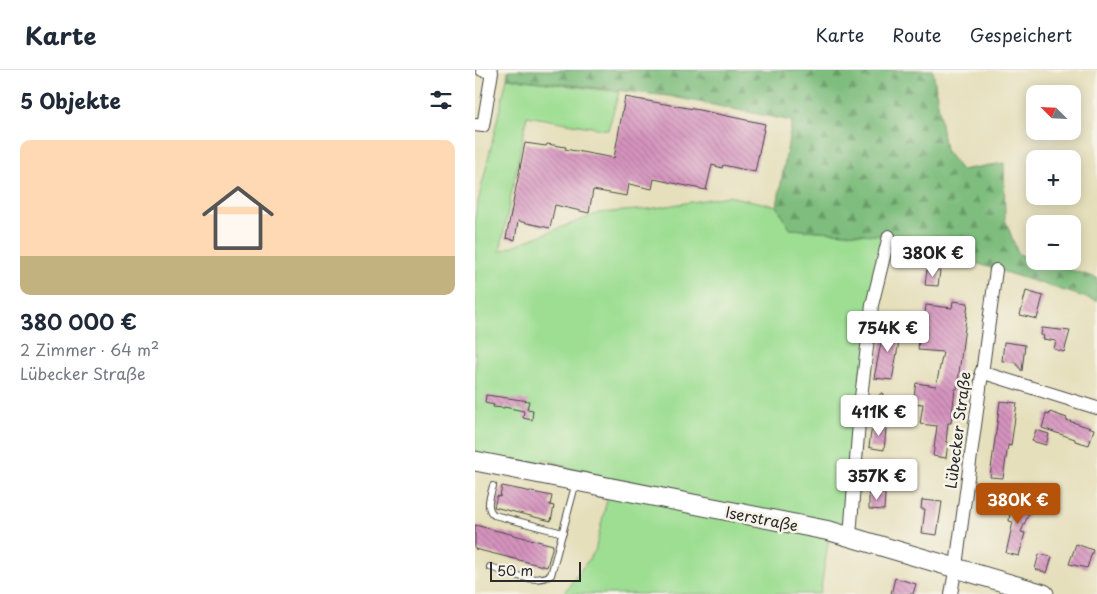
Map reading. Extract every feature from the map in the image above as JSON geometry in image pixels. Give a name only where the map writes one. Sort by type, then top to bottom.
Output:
[{"type":"street","points":[[475,124],[483,126],[492,72],[481,70]]},
{"type":"street","points":[[851,536],[864,369],[872,306],[889,236]]},
{"type":"street","name":"Lübecker Straße","points":[[951,594],[996,270]]},
{"type":"street","points":[[981,372],[1097,408]]},
{"type":"street","name":"Iserstraße","points":[[475,462],[830,530],[956,566],[1044,594]]},
{"type":"lane","points":[[489,567],[531,579],[545,578],[551,575],[576,480]]},
{"type":"lane","points":[[493,486],[488,508],[495,515],[563,533]]},
{"type":"green space","points":[[508,70],[933,70],[945,150],[961,170],[1004,163],[1005,219],[1018,254],[1026,256],[1026,270],[1071,270],[1097,278],[1097,301],[889,236],[790,229],[777,206],[792,121],[669,96],[507,78]]},
{"type":"green space","points":[[507,78],[619,92],[608,130],[527,116],[500,251],[599,213],[649,209],[728,196],[777,206],[791,229],[889,236],[872,306],[850,536],[830,531],[820,594],[563,594],[595,551],[607,499],[606,486],[641,494],[544,459],[540,474],[475,461],[475,215]]},
{"type":"building","points":[[625,97],[765,124],[755,172],[723,165],[722,168],[712,165],[706,190],[654,179],[652,189],[629,184],[627,196],[593,190],[589,213],[555,205],[550,228],[518,221],[515,240],[506,238],[525,143],[566,147],[565,149],[614,158]]},
{"type":"building","points":[[904,246],[917,249],[914,264],[901,261]]},
{"type":"building","points":[[927,270],[940,271],[938,286],[925,285]]},
{"type":"building","points":[[1026,291],[1043,296],[1037,319],[1020,315]]},
{"type":"building","points":[[953,301],[968,303],[957,389],[955,389],[951,423],[948,423],[946,458],[933,456],[937,426],[920,424],[923,404],[913,403],[916,383],[936,386],[943,352],[918,350],[919,339],[926,340],[929,315],[925,315],[926,305],[952,308]]},
{"type":"building","points":[[885,323],[898,325],[896,335],[900,336],[892,380],[874,378]]},
{"type":"building","points":[[1042,328],[1070,331],[1064,352],[1054,349],[1056,341],[1043,339],[1044,336],[1041,335]]},
{"type":"building","points":[[1004,342],[1025,345],[1022,371],[1015,362],[1002,361]]},
{"type":"building","points":[[882,392],[884,398],[890,399],[888,416],[871,414],[873,397],[877,398]]},
{"type":"building","points":[[486,395],[529,401],[527,409],[533,410],[532,420],[523,418],[524,411],[493,407],[494,405],[485,403]]},
{"type":"building","points":[[1000,401],[1017,403],[1011,446],[1008,445],[1003,478],[990,477]]},
{"type":"building","points":[[1050,412],[1067,418],[1066,420],[1094,429],[1089,445],[1042,428],[1046,414],[1049,415]]},
{"type":"building","points":[[887,419],[884,450],[869,447],[871,432]]},
{"type":"building","points":[[1036,430],[1049,434],[1046,445],[1032,441]]},
{"type":"building","points":[[502,486],[552,496],[550,505],[554,506],[551,521],[494,507],[497,496],[500,497]]},
{"type":"building","points":[[869,493],[885,494],[884,510],[869,509]]},
{"type":"building","points":[[1012,497],[1030,500],[1028,515],[1021,532],[1025,533],[1019,556],[1006,553],[1013,522],[1009,521]]},
{"type":"building","points":[[922,500],[942,502],[937,535],[922,533],[925,509],[921,509]]},
{"type":"building","points":[[475,525],[553,545],[547,567],[475,549]]},
{"type":"building","points":[[1076,544],[1093,550],[1087,568],[1069,564]]},
{"type":"building","points":[[1039,554],[1052,557],[1047,573],[1035,569]]},
{"type":"building","points":[[895,578],[916,584],[913,594],[891,594]]}]
